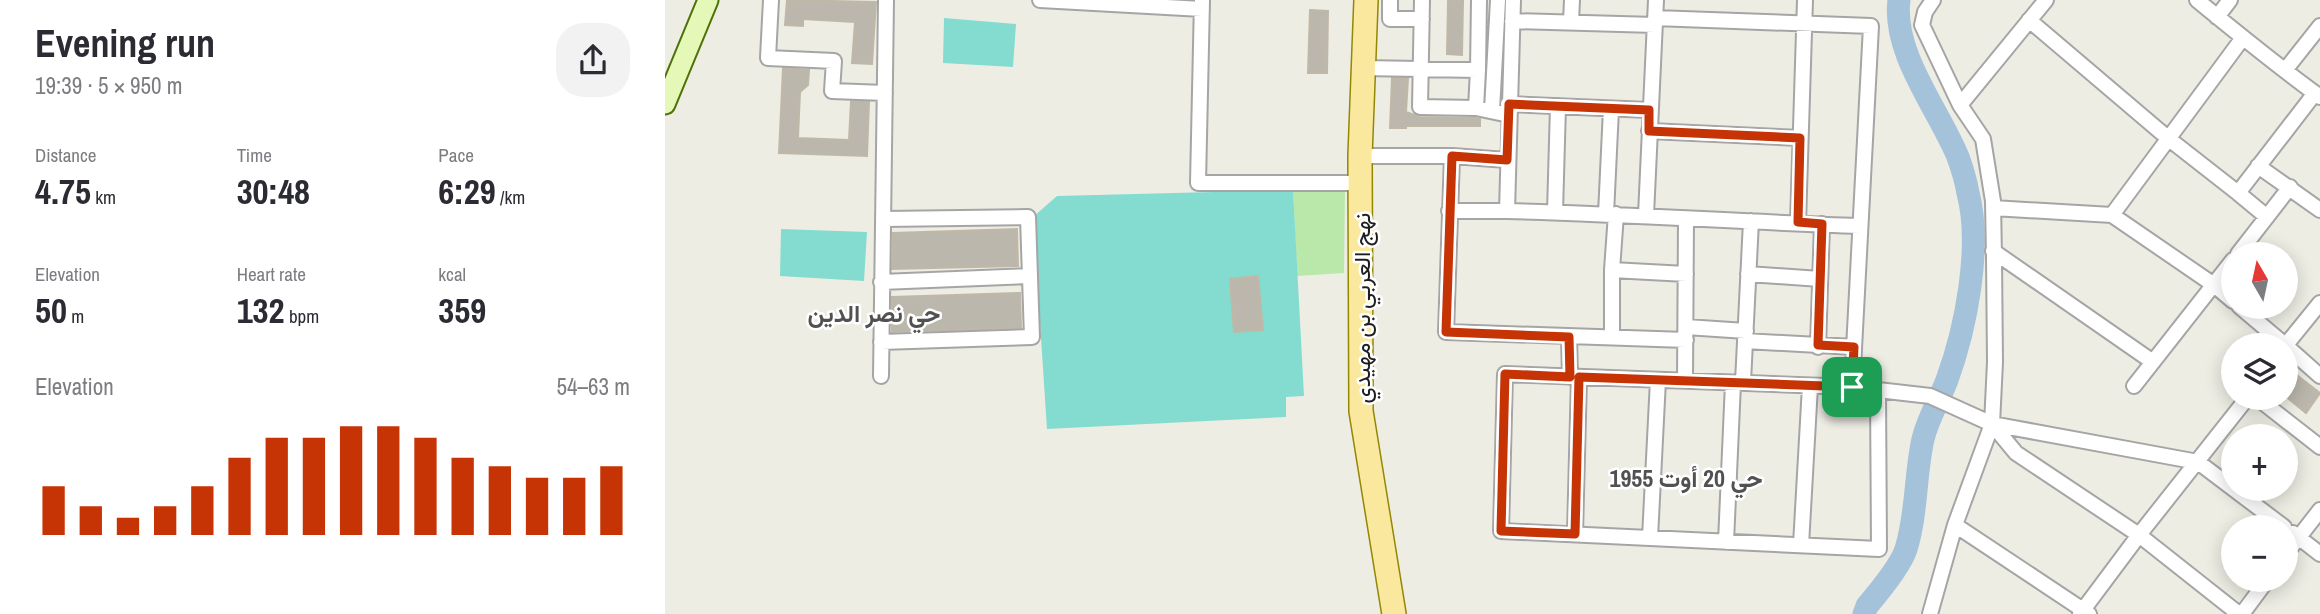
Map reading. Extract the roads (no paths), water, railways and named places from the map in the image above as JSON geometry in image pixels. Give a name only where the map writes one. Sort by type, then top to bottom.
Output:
[{"type":"main road","name":"نهج العربي بن مهيدي","points":[[1366,0],[1360,156],[1361,411],[1394,614]]},
{"type":"street","points":[[665,104],[708,0]]},
{"type":"street","points":[[771,0],[768,58],[834,61],[832,91],[885,93]]},
{"type":"street","points":[[881,376],[886,0]]},
{"type":"street","points":[[1040,0],[1202,4],[1198,183],[1360,183]]},
{"type":"street","points":[[1391,0],[1390,19],[1422,19]]},
{"type":"street","points":[[1422,0],[1420,107],[1492,110],[1558,106],[1649,110]]},
{"type":"street","points":[[1476,108],[1479,0]]},
{"type":"street","points":[[1492,110],[1497,0]]},
{"type":"street","points":[[1507,211],[1513,0]]},
{"type":"street","points":[[1571,23],[1572,0]]},
{"type":"street","points":[[1646,215],[1656,0]]},
{"type":"street","points":[[1798,222],[1805,0]]},
{"type":"street","points":[[1930,614],[1955,525],[1992,424],[1995,362],[1993,208],[1983,139],[1961,105],[1922,25],[1925,12],[1933,0]]},
{"type":"street","points":[[1961,105],[2046,0]]},
{"type":"street","points":[[2197,0],[2242,39],[2286,69],[2317,95],[2238,192]]},
{"type":"street","points":[[2217,17],[2230,0]]},
{"type":"street","points":[[2029,20],[2267,217]]},
{"type":"street","points":[[1511,21],[1871,26],[1852,387]]},
{"type":"street","points":[[2286,69],[2320,26]]},
{"type":"street","points":[[2112,215],[2242,39]]},
{"type":"street","points":[[1362,68],[1478,70]]},
{"type":"street","points":[[1555,212],[1558,106]]},
{"type":"street","points":[[1611,109],[1612,337]]},
{"type":"street","points":[[1649,131],[1800,138]]},
{"type":"street","points":[[1360,156],[1452,156],[1507,160]]},
{"type":"street","points":[[1452,156],[1446,332],[1569,337],[1686,333],[1854,347]]},
{"type":"street","points":[[2258,166],[2320,210]]},
{"type":"street","points":[[2247,242],[2290,187]]},
{"type":"street","points":[[1993,208],[2112,215],[2221,291]]},
{"type":"street","points":[[1450,211],[1646,215],[1860,226]]},
{"type":"street","points":[[881,342],[1032,337],[1028,217],[884,219]]},
{"type":"street","points":[[1685,381],[1686,219]]},
{"type":"street","points":[[1726,542],[1738,383],[1745,336],[1751,221]]},
{"type":"street","points":[[1818,346],[1822,224]]},
{"type":"street","points":[[1993,251],[2153,362]]},
{"type":"street","points":[[1612,270],[1686,274]]},
{"type":"street","points":[[1748,274],[1820,279]]},
{"type":"street","points":[[881,282],[1030,276]]},
{"type":"street","points":[[2134,386],[2221,276]]},
{"type":"street","points":[[2297,333],[2317,313]]},
{"type":"street","points":[[2254,319],[2271,333]]},
{"type":"street","points":[[1569,337],[1574,377],[1575,534]]},
{"type":"street","points":[[2298,357],[2320,376]]},
{"type":"street","points":[[1878,391],[1879,549],[1501,531],[1505,374],[1852,387],[1930,396],[1992,424],[2198,462],[2269,515]]},
{"type":"street","points":[[1650,538],[1658,380]]},
{"type":"street","points":[[1801,545],[1810,386]]},
{"type":"street","points":[[1955,525],[2084,613],[2139,535],[2238,410]]},
{"type":"street","points":[[2273,410],[2320,447]]},
{"type":"street","points":[[1992,424],[2016,453],[2139,535],[2241,614],[2258,592]]},
{"type":"street","points":[[2320,510],[2299,538],[2320,554]]},
{"type":"waterway","points":[[1864,614],[1906,549],[1923,439],[1954,359],[1966,312],[1973,262],[1972,214],[1964,175],[1950,139],[1910,61],[1899,20],[1899,0]]},
{"type":"district","name":"حي نصر الدين","points":[[874,313]]},
{"type":"district","name":"حي 20 أوت 1955","points":[[1686,478]]}]
